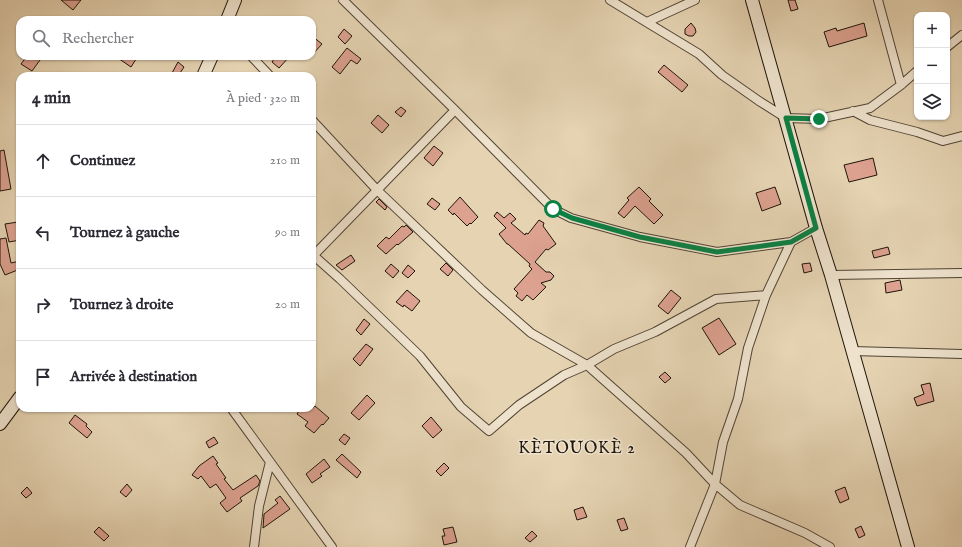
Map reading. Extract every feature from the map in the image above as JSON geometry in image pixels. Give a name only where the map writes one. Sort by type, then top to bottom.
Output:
[{"type":"main road","points":[[228,16],[235,0]]},
{"type":"main road","points":[[752,0],[908,547]]},
{"type":"main road","points":[[205,72],[210,60]]},
{"type":"main road","points":[[0,424],[16,402]]},
{"type":"street","points":[[343,0],[456,110],[553,209],[572,218],[640,237],[717,252],[791,242],[816,228]]},
{"type":"street","points":[[610,0],[699,54],[722,75],[786,118],[819,119],[870,108],[914,74]]},
{"type":"street","points":[[647,22],[695,0]]},
{"type":"street","points":[[878,0],[901,85]]},
{"type":"street","points":[[950,45],[962,35]]},
{"type":"street","points":[[255,60],[266,72]]},
{"type":"street","points":[[316,252],[456,110]]},
{"type":"street","points":[[853,111],[870,120],[917,132],[943,141],[962,136]]},
{"type":"street","points":[[316,124],[377,190],[482,290],[531,333],[588,365],[686,453],[715,484],[740,505],[806,533],[830,547]]},
{"type":"street","points":[[690,547],[715,484],[723,442],[738,399],[748,348],[766,295],[791,242]]},
{"type":"street","points":[[316,258],[420,356],[461,407],[490,431],[520,405],[564,375],[588,365],[614,349],[655,332],[716,299],[766,295]]},
{"type":"street","points":[[831,275],[962,273]]},
{"type":"street","points":[[852,351],[962,354]]},
{"type":"street","points":[[234,412],[332,547]]},
{"type":"street","points":[[254,547],[259,506],[270,462]]},
{"type":"building","points":[[61,0],[81,0],[73,10]]},
{"type":"building","points":[[788,0],[795,0],[798,9],[791,11]]},
{"type":"building","points":[[691,23],[696,32],[693,36],[689,36],[685,34],[685,29]]},
{"type":"building","points":[[864,23],[867,36],[829,47],[824,32],[836,28],[837,31]]},
{"type":"building","points":[[344,29],[352,36],[345,44],[338,37]]},
{"type":"building","points":[[316,39],[322,44],[316,51]]},
{"type":"building","points":[[347,48],[361,59],[357,64],[351,60],[340,74],[332,67]]},
{"type":"building","points":[[24,60],[40,60],[32,71],[21,64]]},
{"type":"building","points":[[121,60],[135,60],[131,67]]},
{"type":"building","points":[[273,60],[286,60],[279,68],[272,62]]},
{"type":"building","points":[[178,62],[184,67],[181,72],[173,72]]},
{"type":"building","points":[[664,65],[688,85],[682,92],[658,72]]},
{"type":"building","points":[[401,107],[406,111],[401,117],[395,112]]},
{"type":"building","points":[[378,115],[389,125],[382,133],[371,123]]},
{"type":"building","points":[[434,146],[443,153],[433,166],[424,158]]},
{"type":"building","points":[[4,150],[11,189],[0,191],[0,151]]},
{"type":"building","points":[[873,158],[877,175],[849,182],[844,165]]},
{"type":"building","points":[[639,187],[651,199],[649,201],[663,215],[654,224],[635,206],[624,218],[618,213],[629,200],[627,198]]},
{"type":"building","points":[[775,187],[781,204],[762,211],[756,193]]},
{"type":"building","points":[[460,197],[478,217],[467,226],[454,213],[453,215],[448,210]]},
{"type":"building","points":[[432,198],[440,204],[435,210],[427,204]]},
{"type":"building","points":[[379,199],[387,207],[385,210],[376,202]]},
{"type":"building","points":[[497,212],[504,218],[510,213],[516,219],[511,223],[525,235],[526,233],[528,234],[539,220],[544,223],[543,226],[556,244],[548,250],[546,249],[535,262],[546,272],[550,272],[554,276],[551,280],[541,283],[546,287],[533,300],[527,295],[522,301],[516,296],[518,293],[514,289],[532,269],[529,266],[530,264],[507,244],[499,234],[506,228],[494,216]]},
{"type":"building","points":[[16,222],[16,241],[9,242],[5,224]]},
{"type":"building","points":[[406,225],[413,232],[386,254],[377,246],[386,237],[389,239],[402,226],[404,227]]},
{"type":"building","points":[[6,238],[11,263],[16,262],[16,271],[5,275],[0,264],[0,239]]},
{"type":"building","points":[[888,247],[890,254],[874,258],[872,251]]},
{"type":"building","points":[[351,255],[355,261],[342,270],[336,265]]},
{"type":"building","points":[[446,263],[453,270],[448,276],[440,269]]},
{"type":"building","points":[[810,263],[812,271],[804,273],[802,264]]},
{"type":"building","points":[[391,264],[399,271],[393,278],[385,271]]},
{"type":"building","points":[[408,265],[415,271],[408,278],[402,273]]},
{"type":"building","points":[[900,280],[902,290],[886,293],[885,283]]},
{"type":"building","points":[[407,290],[420,301],[412,311],[404,305],[403,307],[396,302]]},
{"type":"building","points":[[671,290],[681,298],[668,314],[658,306]]},
{"type":"building","points":[[719,318],[736,344],[719,355],[702,328]]},
{"type":"building","points":[[364,319],[370,324],[361,335],[356,330]]},
{"type":"building","points":[[366,344],[373,349],[360,366],[353,359]]},
{"type":"building","points":[[665,372],[671,378],[665,383],[659,377]]},
{"type":"building","points":[[930,383],[934,401],[917,406],[914,398],[924,394],[921,385]]},
{"type":"building","points":[[367,395],[375,403],[359,420],[351,413]]},
{"type":"building","points":[[316,407],[329,418],[314,433],[305,426],[308,422],[297,414],[298,412],[316,412]]},
{"type":"building","points":[[75,415],[87,424],[86,426],[92,432],[87,438],[69,423]]},
{"type":"building","points":[[431,417],[442,430],[433,438],[422,426]]},
{"type":"building","points":[[344,434],[350,438],[345,445],[339,440]]},
{"type":"building","points":[[214,437],[218,443],[209,448],[206,442]]},
{"type":"building","points":[[342,454],[361,472],[357,478],[336,460]]},
{"type":"building","points":[[213,456],[218,463],[216,464],[226,478],[224,479],[233,490],[256,475],[260,481],[258,486],[240,498],[242,501],[227,512],[220,503],[226,498],[216,484],[210,488],[201,476],[198,479],[192,475],[199,466]]},
{"type":"building","points":[[324,459],[330,467],[320,474],[322,476],[312,483],[306,474]]},
{"type":"building","points":[[444,463],[449,468],[441,476],[436,471]]},
{"type":"building","points":[[127,484],[132,490],[126,497],[120,492]]},
{"type":"building","points":[[27,487],[32,493],[26,498],[21,493]]},
{"type":"building","points":[[845,487],[849,499],[840,503],[835,491]]},
{"type":"building","points":[[280,496],[290,509],[263,528],[264,514],[278,503],[275,500]]},
{"type":"building","points":[[583,507],[587,517],[577,520],[574,510]]},
{"type":"building","points":[[624,518],[628,529],[621,531],[617,520]]},
{"type":"building","points":[[861,526],[865,535],[859,538],[855,529]]},
{"type":"building","points":[[99,527],[109,536],[104,541],[94,532]]},
{"type":"building","points":[[453,527],[457,542],[444,545],[442,536],[445,536],[443,529]]},
{"type":"building","points":[[532,531],[537,536],[530,542],[525,538]]},
{"type":"district","name":"KÈTOUOKÈ 2","points":[[577,449]]},
{"type":"route","points":[[553,209],[572,218],[640,237],[717,252],[791,242],[816,228],[786,118],[819,119]]}]
